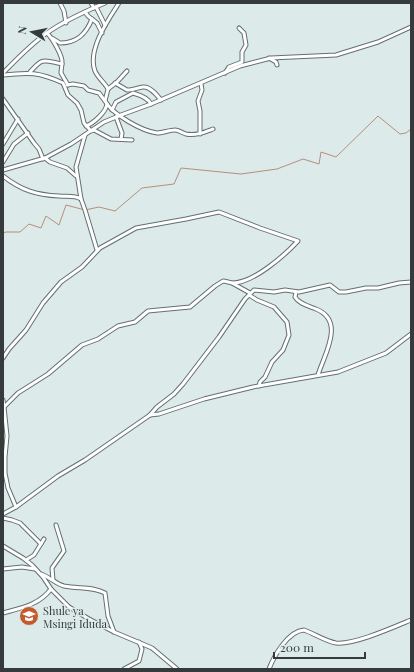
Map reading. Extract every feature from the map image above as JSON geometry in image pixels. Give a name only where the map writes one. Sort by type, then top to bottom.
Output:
[{"type":"street","points":[[60,3],[64,11],[66,23]]},
{"type":"street","points":[[90,3],[95,8],[105,25]]},
{"type":"street","points":[[3,73],[47,33],[105,3]]},
{"type":"street","points":[[86,126],[96,120],[106,110],[108,89],[96,73],[93,62],[94,54],[105,25],[119,3]]},
{"type":"street","points":[[85,12],[97,23],[102,33]]},
{"type":"street","points":[[47,33],[60,43],[77,40],[92,19]]},
{"type":"street","points":[[3,170],[44,158],[71,144],[91,130],[117,116],[201,84],[240,66],[269,58],[336,55],[378,42],[411,27]]},
{"type":"street","points":[[225,73],[229,67],[242,62],[242,52],[246,45],[244,33],[239,28]]},
{"type":"street","points":[[51,37],[61,58],[61,73],[67,85],[68,95],[77,103],[86,126],[91,130],[94,130],[111,139],[132,140]]},
{"type":"street","points":[[269,58],[276,62],[277,65]]},
{"type":"street","points":[[30,72],[39,62],[42,61],[62,64]]},
{"type":"street","points":[[108,89],[126,71]]},
{"type":"street","points":[[3,73],[30,72],[49,76],[67,85],[84,86],[88,90],[99,93],[117,116],[122,132],[120,139]]},
{"type":"street","points":[[115,83],[127,90],[143,87],[146,88],[152,91],[161,100]]},
{"type":"street","points":[[200,134],[200,112],[198,101],[202,90],[201,84]]},
{"type":"street","points":[[112,110],[116,102],[133,93],[141,96],[151,104]]},
{"type":"street","points":[[3,99],[44,158],[50,162],[67,168],[76,176]]},
{"type":"street","points":[[117,116],[155,133],[174,130],[190,134],[200,134],[213,129]]},
{"type":"street","points":[[3,144],[18,119]]},
{"type":"street","points":[[3,162],[14,144],[28,133]]},
{"type":"street","points":[[85,134],[77,162],[76,176],[81,199],[97,250]]},
{"type":"street","points":[[3,176],[29,192],[57,196],[72,196],[81,199]]},
{"type":"street","points":[[3,358],[6,352],[26,330],[43,303],[65,279],[82,267],[97,250],[136,228],[217,212],[298,241],[284,255],[258,275],[232,283]]},
{"type":"street","points":[[4,407],[18,392],[48,374],[68,359],[80,347],[98,339],[114,328],[135,322],[148,311],[190,306],[223,281],[232,283],[257,300],[274,307],[287,322],[289,335],[283,350],[272,362],[259,386]]},
{"type":"street","points":[[3,514],[16,507],[57,477],[85,460],[150,415],[157,407],[174,394],[219,338],[249,294],[257,290],[274,292],[285,290],[302,292],[330,285],[339,292],[349,292],[366,288],[378,288],[392,284],[411,282]]},
{"type":"street","points":[[296,292],[295,296],[299,302],[324,314],[332,330],[329,346],[318,375]]},
{"type":"street","points":[[150,415],[159,414],[204,399],[259,386],[348,369],[386,353],[411,334]]},
{"type":"street","points":[[3,400],[7,436],[4,473],[8,488],[16,507]]},
{"type":"street","points":[[3,518],[20,523],[27,528],[34,538],[41,544]]},
{"type":"street","points":[[53,580],[52,568],[64,550],[56,525]]},
{"type":"street","points":[[26,560],[34,555],[44,539]]},
{"type":"street","points":[[3,546],[26,560],[36,569],[47,582],[51,590],[76,612],[114,632],[155,650],[177,669]]},
{"type":"street","points":[[3,569],[22,567],[36,569]]},
{"type":"street","points":[[40,574],[63,585],[90,588],[106,593],[108,616],[114,632]]},
{"type":"street","points":[[3,613],[35,603],[51,590]]},
{"type":"street","points":[[269,669],[279,650],[292,636],[302,630],[329,641],[342,643],[367,637],[411,620]]},
{"type":"street","points":[[124,669],[139,661],[142,649],[139,642]]},
{"type":"waterway","points":[[3,233],[20,232],[29,224],[41,228],[46,216],[59,225],[66,205],[85,210],[99,207],[115,211],[142,188],[174,184],[181,168],[241,174],[277,169],[303,159],[319,164],[321,152],[336,157],[378,116],[400,134],[406,133],[411,129]]},
{"type":"place","name":"Shule ya Msingi Iduda","points":[[29,616]]}]
